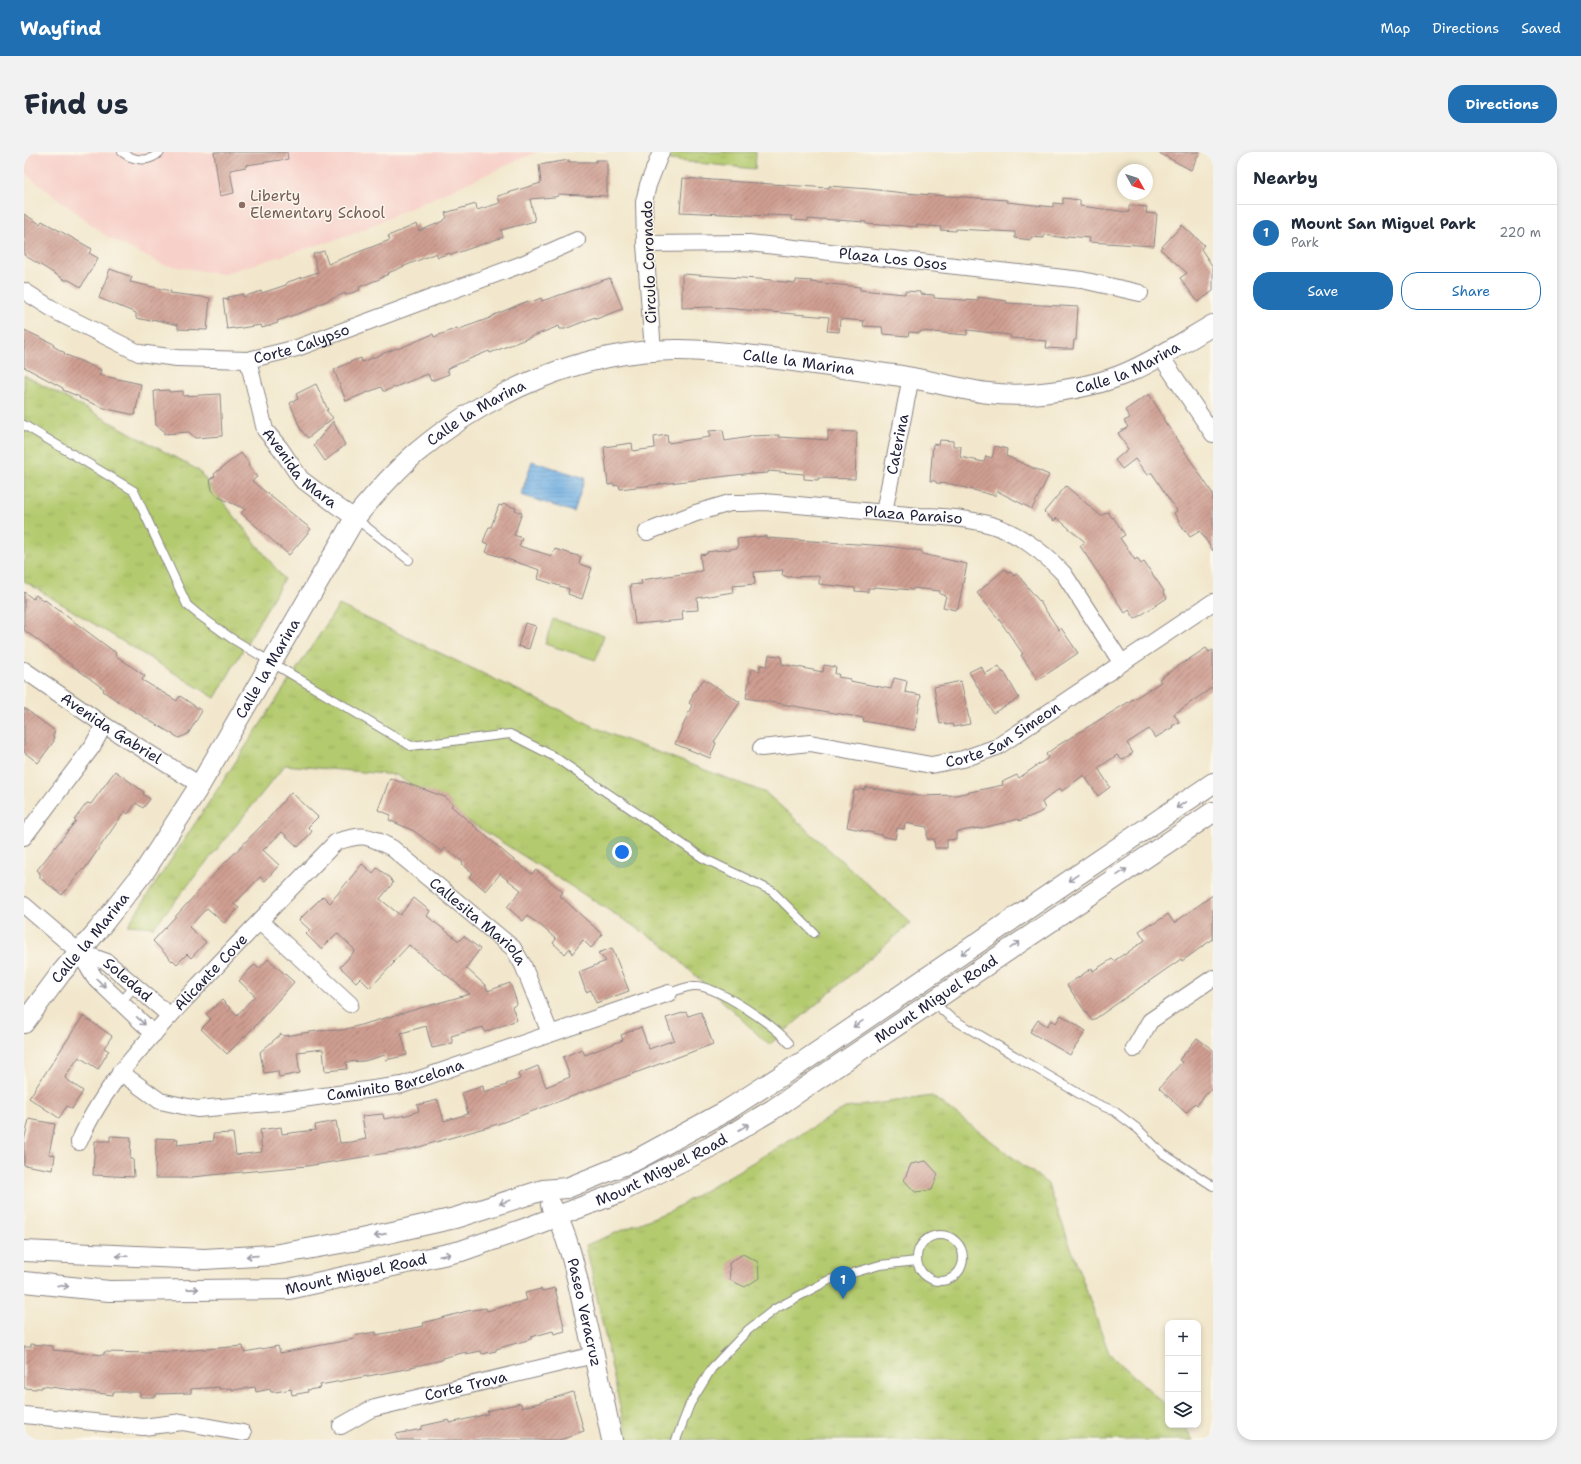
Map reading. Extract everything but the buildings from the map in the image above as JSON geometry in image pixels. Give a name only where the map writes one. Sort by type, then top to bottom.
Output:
[{"type":"street","name":"Circulo Coronado","points":[[653,351],[645,244],[644,202],[648,185],[661,152]]},
{"type":"street","name":"Corte Calypso","points":[[24,291],[59,313],[139,353],[177,358],[248,360],[297,348],[520,266],[577,240]]},
{"type":"street","name":"Plaza Los Osos","points":[[645,244],[749,243],[1082,280],[1140,293]]},
{"type":"street","name":"Calle la Marina","points":[[24,1023],[61,973],[146,869],[200,785],[270,662],[355,518],[373,495],[415,454],[437,436],[486,404],[519,387],[567,369],[624,355],[653,351],[679,350],[718,351],[911,377],[1002,396],[1030,395],[1058,391],[1109,379],[1131,371],[1213,325]]},
{"type":"street","points":[[1160,355],[1213,434]]},
{"type":"street","name":"Avenida Mara","points":[[248,360],[265,430],[280,448],[301,479],[355,518]]},
{"type":"street","name":"Caterina","points":[[884,512],[911,377]]},
{"type":"street","name":"Plaza Paraiso","points":[[647,532],[696,513],[730,503],[764,502],[920,516],[944,516],[982,522],[1012,533],[1039,549],[1064,574],[1121,662]]},
{"type":"street","name":"Corte San Simeon","points":[[761,748],[810,743],[930,765],[963,759],[997,746],[1213,602]]},
{"type":"street","name":"Avenida Gabriel","points":[[24,670],[104,725],[200,785]]},
{"type":"street","points":[[24,836],[92,747],[104,725]]},
{"type":"street","name":"Mount Miguel Road","points":[[24,1251],[204,1259],[273,1255],[352,1241],[455,1218],[543,1190],[567,1188],[636,1160],[726,1110],[802,1063],[1213,783]]},
{"type":"street","name":"Mount Miguel Road","points":[[24,1282],[109,1291],[289,1289],[461,1251],[618,1193],[710,1148],[772,1110],[1213,812]]},
{"type":"street","name":"Alicante Cove","points":[[79,1142],[87,1124],[120,1072],[170,1016],[260,921],[336,842],[357,836],[370,837]]},
{"type":"street","name":"Callesita Mariola","points":[[370,837],[392,848],[513,948],[523,965],[550,1033]]},
{"type":"street","name":"Soledad","points":[[24,905],[79,952],[94,977],[154,1034]]},
{"type":"street","points":[[260,921],[350,1004]]},
{"type":"street","name":"Soledad","points":[[79,952],[107,962],[170,1016]]},
{"type":"street","points":[[1134,1049],[1150,1021],[1213,978]]},
{"type":"street","name":"Caminito Barcelona","points":[[120,1072],[160,1101],[198,1109],[282,1102],[402,1085],[550,1033],[668,994]]},
{"type":"street","name":"Paseo Veracruz","points":[[543,1190],[558,1216],[566,1236],[578,1279],[612,1440]]},
{"type":"street","name":"Corte Trova","points":[[342,1426],[371,1409],[594,1355]]},
{"type":"street","points":[[24,1415],[143,1427],[182,1422],[243,1433]]},
{"type":"lane","points":[[122,152],[128,157],[138,160],[156,156],[160,152]]},
{"type":"lane","points":[[24,424],[134,491],[187,605],[231,638],[411,746],[510,734],[553,756],[703,858],[772,891],[814,933]]},
{"type":"lane","points":[[355,518],[409,560]]},
{"type":"lane","points":[[121,1002],[135,986]]},
{"type":"lane","points":[[668,994],[695,986],[712,990],[746,1008],[784,1037],[789,1043]]},
{"type":"lane","points":[[933,1002],[958,1022],[1093,1102],[1114,1111],[1138,1129],[1162,1153],[1213,1186]]},
{"type":"lane","points":[[940,1235],[948,1237],[954,1241],[962,1254],[960,1269],[956,1274],[943,1281],[936,1281],[923,1274],[917,1261],[917,1253],[925,1240],[940,1235]]},
{"type":"lane","points":[[676,1440],[690,1404],[712,1368],[748,1330],[776,1309],[829,1280],[880,1265],[917,1261]]},
{"type":"shaded area","name":"Liberty Elementary School","points":[[24,152],[537,152],[348,236],[222,274],[164,265],[109,238],[24,173]]},
{"type":"green space","points":[[672,152],[756,152],[755,169],[669,160]]},
{"type":"green space","points":[[24,375],[198,470],[284,579],[215,698],[24,581]]},
{"type":"green space","points":[[339,605],[610,734],[766,793],[911,923],[769,1045],[662,944],[396,775],[285,765],[154,927],[128,925]]},
{"type":"green space","points":[[553,619],[604,635],[596,660],[545,644]]},
{"type":"green space","points":[[932,1096],[1048,1184],[1109,1353],[1165,1404],[1165,1428],[1186,1428],[1193,1440],[627,1440],[586,1245],[672,1210],[845,1108]]},
{"type":"water","points":[[532,461],[585,478],[574,512],[521,495]]},
{"type":"place","name":"Liberty Elementary School","points":[[242,205]]},
{"type":"place","name":"Mount San Miguel Park","points":[[843,1299]]}]
